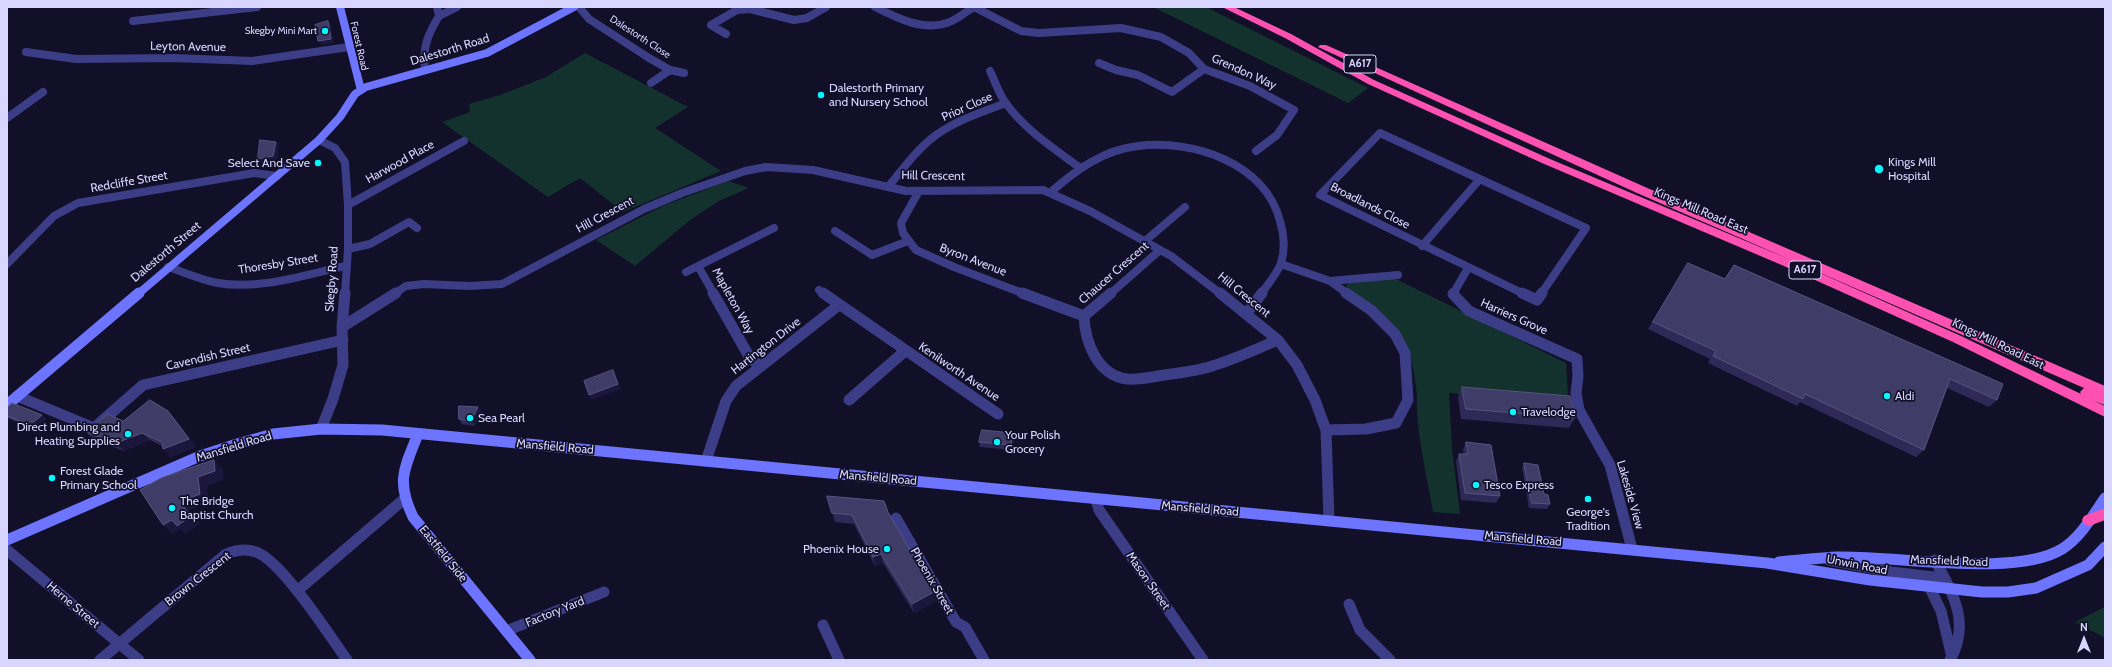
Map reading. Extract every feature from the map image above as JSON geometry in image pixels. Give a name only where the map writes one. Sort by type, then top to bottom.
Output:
[{"type":"highway","name":"Kings Mill Road East","points":[[1226,7],[1288,36],[1371,82],[1546,161],[1795,266],[1957,339],[2105,412]]},
{"type":"highway","name":"Kings Mill Road East","points":[[1288,36],[1310,42],[1641,190],[1970,331],[2105,391]]},
{"type":"highway","points":[[1970,331],[2003,354],[2105,400]]},
{"type":"highway","points":[[2070,376],[2105,385]]},
{"type":"highway","points":[[2093,406],[2105,418]]},
{"type":"highway","points":[[2089,520],[2105,514]]},
{"type":"main road","name":"Forest Road","points":[[340,7],[360,90]]},
{"type":"main road","name":"Dalestorth Road","points":[[360,90],[486,53],[507,44],[574,7]]},
{"type":"main road","name":"Dalestorth Street","points":[[7,405],[319,140],[340,117],[351,99],[360,90]]},
{"type":"main road","name":"Mansfield Road","points":[[7,540],[200,456],[273,434],[321,429],[366,429],[1096,500],[1632,549],[1768,563],[1870,580],[1951,589],[2008,592],[2036,588],[2088,565],[2105,547]]},
{"type":"main road","name":"Eastfield Side","points":[[418,434],[400,479],[403,500],[412,517],[506,631],[527,659]]},
{"type":"main road","name":"Mansfield Road","points":[[1768,563],[1815,558],[1935,560],[1979,563],[2032,560],[2062,549],[2079,534],[2105,498]]},
{"type":"street","points":[[132,21],[257,7]]},
{"type":"street","points":[[436,7],[439,16]]},
{"type":"street","points":[[425,70],[422,54],[425,39],[439,16],[457,7]]},
{"type":"street","name":"Dalestorth Close","points":[[580,7],[590,19],[670,70],[684,73]]},
{"type":"street","points":[[726,34],[711,25],[737,10],[750,9],[794,20],[807,18],[826,7]]},
{"type":"street","points":[[875,7],[906,22],[934,25],[954,19],[974,7]]},
{"type":"street","name":"Grendon Way","points":[[974,7],[1014,29],[1030,32],[1059,32],[1108,28],[1136,30],[1172,42],[1189,53],[1204,69],[1250,86],[1294,110],[1277,135],[1256,151]]},
{"type":"street","name":"Leyton Avenue","points":[[26,52],[76,59],[174,58],[190,60],[252,61],[349,47]]},
{"type":"street","points":[[1099,64],[1116,70],[1138,74],[1172,92],[1204,69]]},
{"type":"street","name":"Dalestorth Close","points":[[651,82],[670,70]]},
{"type":"street","name":"Prior Close","points":[[990,71],[1006,103],[1043,142],[1079,167]]},
{"type":"street","points":[[7,118],[43,92]]},
{"type":"street","name":"Prior Close","points":[[888,187],[914,156],[943,130],[973,115],[1006,103]]},
{"type":"street","name":"Broadlands Close","points":[[1380,133],[1479,180],[1586,228],[1537,300],[1422,246],[1320,195],[1380,133]]},
{"type":"street","name":"Skegby Road","points":[[319,140],[335,148],[345,162],[348,205],[348,248],[345,266],[342,327],[343,365],[333,399],[321,429]]},
{"type":"street","name":"Harwood Place","points":[[348,205],[464,141]]},
{"type":"street","points":[[1051,192],[1079,167],[1106,154],[1138,146],[1169,145],[1196,149],[1221,158],[1247,171],[1267,189],[1280,213],[1285,234],[1280,264],[1247,312]]},
{"type":"street","name":"Hill Crescent","points":[[342,327],[406,286],[424,284],[470,286],[502,284],[644,209],[682,193],[745,171],[766,167],[788,167],[813,170],[906,191],[1029,189],[1051,192],[1090,210],[1160,250],[1205,280],[1247,312],[1278,340],[1297,365],[1315,400],[1326,430],[1329,521]]},
{"type":"street","name":"Redcliffe Street","points":[[7,264],[54,216],[78,203],[254,173],[277,176]]},
{"type":"street","points":[[1422,246],[1479,180]]},
{"type":"street","points":[[834,230],[872,255],[908,241],[903,233],[902,223],[919,191]]},
{"type":"street","points":[[1145,241],[1185,207]]},
{"type":"street","points":[[348,248],[370,244],[409,222],[417,228]]},
{"type":"street","name":"Mapleton Way","points":[[686,272],[774,228]]},
{"type":"street","name":"Byron Avenue","points":[[908,241],[916,250],[948,265],[1084,316]]},
{"type":"street","name":"Chaucer Crescent","points":[[1160,250],[1084,316],[1084,329],[1087,343],[1093,355],[1108,371],[1120,378],[1139,379],[1217,364],[1278,340]]},
{"type":"street","points":[[1280,264],[1330,281],[1371,310],[1395,334],[1404,353],[1408,400],[1396,423],[1366,429],[1326,430]]},
{"type":"street","name":"Thoresby Street","points":[[168,267],[218,283],[236,285],[258,283],[345,266]]},
{"type":"street","name":"Mapleton Way","points":[[698,266],[750,358],[760,366]]},
{"type":"street","name":"Harriers Grove","points":[[1468,268],[1452,294],[1469,311],[1577,359]]},
{"type":"street","points":[[1330,281],[1398,275]]},
{"type":"street","name":"Kenilworth Avenue","points":[[819,290],[998,414]]},
{"type":"street","name":"Hartington Drive","points":[[706,462],[726,401],[736,386],[839,305]]},
{"type":"street","name":"Cavendish Street","points":[[17,396],[94,428],[143,385],[343,340]]},
{"type":"street","name":"Kenilworth Avenue","points":[[849,400],[905,351]]},
{"type":"street","name":"Lakeside View","points":[[1577,359],[1578,376],[1576,393],[1579,410],[1610,464],[1632,549]]},
{"type":"street","points":[[297,591],[403,500]]},
{"type":"street","name":"Mason Street","points":[[1096,500],[1099,510],[1203,660]]},
{"type":"street","name":"Phoenix Street","points":[[896,518],[956,622],[965,627],[984,660]]},
{"type":"street","name":"Brown Crescent","points":[[100,660],[226,554],[238,549],[257,552],[285,575],[347,660]]},
{"type":"street","name":"Herne Street","points":[[7,550],[139,660]]},
{"type":"street","name":"Unwin Road","points":[[1815,558],[1891,572],[1923,574],[1934,577],[1951,589]]},
{"type":"street","points":[[1916,560],[1941,611],[1951,659]]},
{"type":"street","points":[[1935,560],[1951,589],[1960,617],[1960,637],[1951,659]]},
{"type":"street","name":"Factory Yard","points":[[506,631],[604,592]]},
{"type":"street","points":[[1349,604],[1360,630],[1390,660]]},
{"type":"street","points":[[823,625],[840,660]]},
{"type":"green space","points":[[1153,7],[1206,7],[1368,88],[1348,103]]},
{"type":"green space","points":[[585,53],[688,107],[655,128],[721,171],[623,212],[580,178],[548,197],[442,122],[470,112],[469,104],[500,95],[546,77]]},
{"type":"green space","points":[[728,181],[749,188],[719,201],[690,220],[635,266],[596,240],[663,206]]},
{"type":"green space","points":[[1394,278],[1566,363],[1568,397],[1564,403],[1449,393],[1452,448],[1460,514],[1433,512],[1419,435],[1417,392],[1413,368],[1409,352],[1403,339],[1395,327],[1385,317],[1361,297],[1346,287],[1348,283]]},
{"type":"green space","points":[[2105,607],[2105,638],[2075,622]]},
{"type":"building","points":[[328,21],[331,39],[318,41],[315,25]]},
{"type":"building","points":[[260,140],[276,142],[273,156],[258,159]]},
{"type":"building","points":[[1688,263],[1725,279],[1734,265],[2003,384],[1997,400],[1950,379],[1924,450],[1805,394],[1803,399],[1713,356],[1716,351],[1653,322]]},
{"type":"building","points":[[613,370],[618,384],[589,395],[584,381]]},
{"type":"building","points":[[1462,387],[1570,396],[1575,418],[1466,409]]},
{"type":"building","points":[[150,400],[168,411],[189,439],[163,449],[162,442],[142,433],[116,443],[86,432],[107,414],[123,421]]},
{"type":"building","points":[[12,403],[42,415],[30,425],[7,416],[7,408]]},
{"type":"building","points":[[459,406],[478,407],[471,421],[459,419]]},
{"type":"building","points":[[982,430],[1013,433],[1011,445],[979,442]]},
{"type":"building","points":[[1466,442],[1491,445],[1500,496],[1465,493],[1459,454],[1468,454]]},
{"type":"building","points":[[214,460],[215,471],[198,477],[200,494],[180,502],[191,516],[177,526],[172,520],[163,525],[140,490],[161,478]]},
{"type":"building","points":[[1524,463],[1538,465],[1544,494],[1548,495],[1550,504],[1532,503]]},
{"type":"building","name":"Phoenix House","points":[[827,496],[884,501],[888,512],[934,592],[912,604],[881,554],[873,557],[852,515],[832,513]]},
{"type":"place","name":"Skegby Mini Mart","points":[[325,31]]},
{"type":"place","name":"Dalestorth Primary and Nursery School","points":[[821,95]]},
{"type":"place","name":"Select And Save","points":[[318,163]]},
{"type":"place","name":"Kings Mill Hospital","points":[[1879,169]]},
{"type":"place","name":"Aldi","points":[[1887,396]]},
{"type":"place","name":"Travelodge","points":[[1513,412]]},
{"type":"place","name":"Sea Pearl","points":[[470,418]]},
{"type":"place","name":"Direct Plumbing and Heating Supplies","points":[[128,434]]},
{"type":"place","name":"Your Polish Grocery","points":[[997,442]]},
{"type":"place","name":"Forest Glade Primary School","points":[[52,478]]},
{"type":"place","name":"Tesco Express","points":[[1476,485]]},
{"type":"place","name":"George's Tradition","points":[[1588,499]]},
{"type":"place","name":"The Bridge Baptist Church","points":[[172,508]]},
{"type":"place","name":"Phoenix House","points":[[887,549]]}]
